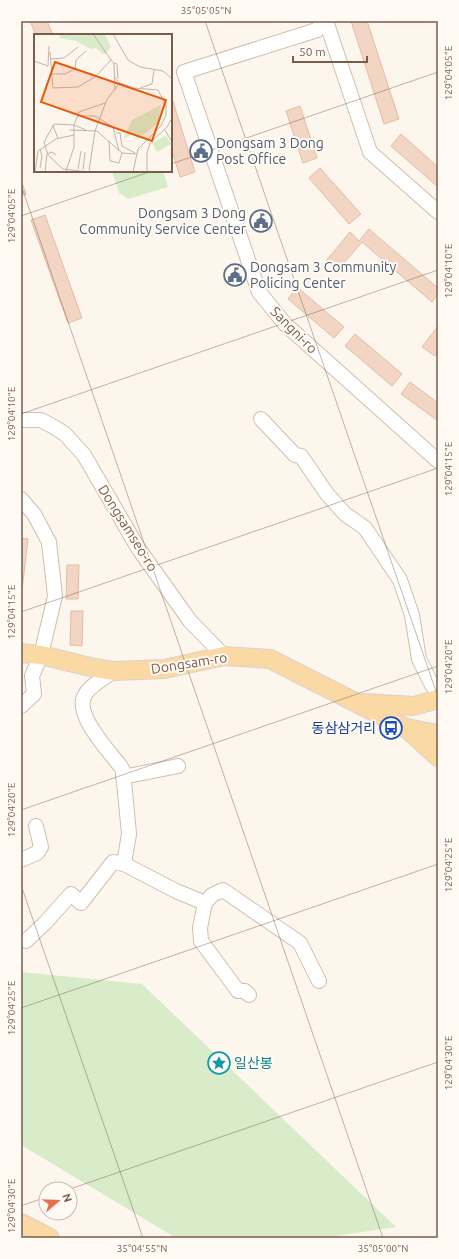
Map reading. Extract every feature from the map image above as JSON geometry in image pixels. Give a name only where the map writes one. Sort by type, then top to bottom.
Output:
[{"type":"main road","name":"Dongsam-ro","points":[[21,653],[41,655],[90,668],[114,671],[164,669],[224,656],[270,659],[406,728],[438,734]]},
{"type":"main road","points":[[356,703],[414,706],[437,689]]},
{"type":"main road","points":[[406,728],[438,757]]},
{"type":"main road","points":[[21,1223],[50,1238]]},
{"type":"street","name":"Sangni-ro","points":[[323,21],[317,30],[184,72],[259,292],[285,324],[438,460]]},
{"type":"street","points":[[326,21],[370,152],[438,212]]},
{"type":"street","points":[[262,419],[295,455],[301,456],[327,494],[345,514],[365,528],[400,580],[412,616],[419,659],[437,689]]},
{"type":"street","name":"Dongsamseo-ro","points":[[21,420],[41,420],[54,427],[65,434],[84,455],[138,548],[190,621],[224,656]]},
{"type":"street","points":[[21,499],[34,514],[48,542],[55,596],[41,655],[32,676],[34,694],[21,706]]},
{"type":"street","points":[[114,671],[87,692],[84,696],[82,708],[88,723],[121,767],[129,834],[124,864]]},
{"type":"street","points":[[123,777],[178,766]]},
{"type":"street","points":[[21,860],[37,853],[41,846],[36,826]]},
{"type":"street","points":[[26,941],[45,923],[71,894],[81,903],[113,862],[124,864],[176,891],[205,903]]},
{"type":"street","points":[[249,995],[245,991],[238,991],[201,941],[200,928],[205,903],[212,895],[223,890],[300,943],[319,981]]},
{"type":"green space","points":[[112,172],[163,172],[168,187],[128,199],[119,193]]},
{"type":"green space","points":[[21,972],[142,984],[396,1227],[323,1238],[176,1238],[21,1145]]},
{"type":"building","points":[[30,21],[47,21],[53,34],[36,34]]},
{"type":"building","points":[[351,21],[367,21],[399,119],[384,124]]},
{"type":"building","points":[[172,98],[195,172],[180,177],[172,150]]},
{"type":"building","points":[[300,106],[317,158],[303,163],[286,111]]},
{"type":"building","points":[[401,134],[438,167],[438,187],[391,146]]},
{"type":"building","points":[[320,168],[361,214],[349,224],[309,178]]},
{"type":"building","points":[[21,180],[26,194],[21,196]]},
{"type":"building","points":[[45,215],[82,318],[68,323],[31,220]]},
{"type":"building","points":[[369,229],[438,288],[438,294],[432,302],[362,242],[337,271],[326,261],[350,232],[359,241]]},
{"type":"building","points":[[297,287],[344,327],[334,338],[288,299]]},
{"type":"building","points":[[438,326],[438,351],[435,356],[422,347]]},
{"type":"building","points":[[355,334],[402,374],[392,386],[345,346]]},
{"type":"building","points":[[410,382],[438,403],[438,421],[401,394]]},
{"type":"building","points":[[21,538],[28,539],[21,599]]},
{"type":"building","points":[[67,565],[79,565],[78,599],[66,599]]},
{"type":"building","points":[[71,611],[83,611],[82,646],[70,645]]},
{"type":"place","name":"Dongsam 3 Dong Post Office","points":[[201,151]]},
{"type":"place","name":"Dongsam 3 Dong Community Service Center","points":[[261,221]]},
{"type":"place","name":"Dongsam 3 Community Policing Center","points":[[235,275]]},
{"type":"place","name":"동삼삼거리","points":[[391,728]]},
{"type":"place","name":"일산봉","points":[[219,1063]]}]
